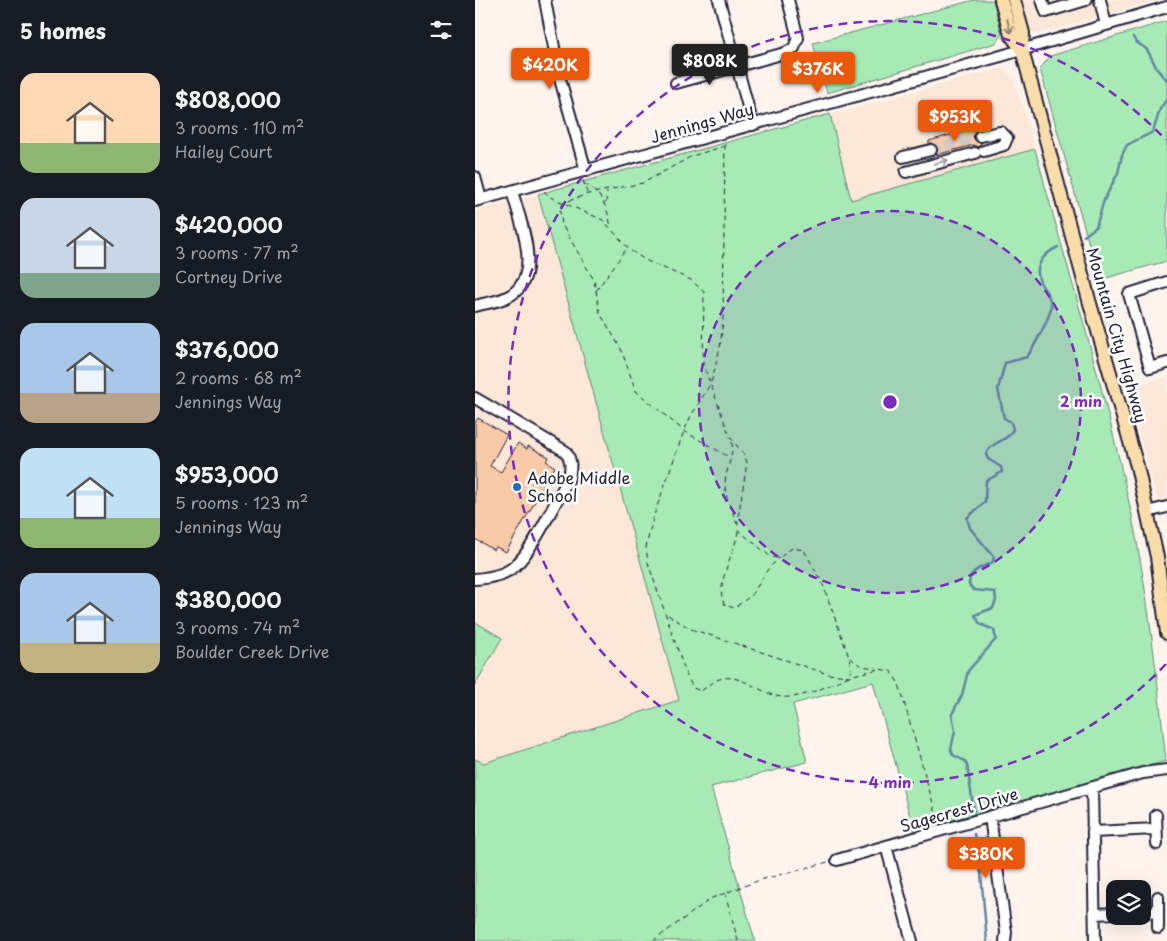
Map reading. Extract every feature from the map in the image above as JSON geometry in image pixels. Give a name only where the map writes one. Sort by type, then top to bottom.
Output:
[{"type":"main road","name":"Mountain City Highway","points":[[1001,0],[1011,36],[1022,50]]},
{"type":"main road","name":"Mountain City Highway","points":[[1014,0],[1023,32],[1022,50],[1089,300],[1137,466],[1157,557],[1167,633]]},
{"type":"street","points":[[545,0],[560,78],[583,172]]},
{"type":"street","points":[[719,0],[753,124]]},
{"type":"street","points":[[676,83],[794,48],[798,38],[790,0]]},
{"type":"street","points":[[1042,0],[1046,12],[1086,0]]},
{"type":"street","points":[[1099,0],[1106,25]]},
{"type":"street","name":"Jennings Way","points":[[478,200],[1022,50],[1167,7]]},
{"type":"street","points":[[906,172],[1004,145],[1007,138],[1001,132],[980,136]]},
{"type":"street","points":[[903,157],[931,150]]},
{"type":"street","points":[[475,177],[478,200]]},
{"type":"street","points":[[475,306],[507,297],[519,288],[529,266],[512,191]]},
{"type":"street","points":[[1167,282],[1129,294],[1150,368],[1167,364]]},
{"type":"street","points":[[475,398],[565,451],[570,458],[571,468],[569,478],[515,566],[501,573],[475,580]]},
{"type":"street","points":[[1147,512],[1167,507]]},
{"type":"street","name":"Sagecrest Drive","points":[[837,860],[1143,773],[1167,770]]},
{"type":"street","points":[[1092,788],[1096,914],[1095,941]]},
{"type":"street","points":[[1156,815],[1157,844]]},
{"type":"street","points":[[990,817],[1005,941]]},
{"type":"street","points":[[1093,832],[1156,829]]},
{"type":"street","points":[[886,846],[912,941]]},
{"type":"street","points":[[1158,897],[1158,928]]},
{"type":"street","points":[[1151,912],[1158,912]]},
{"type":"street","points":[[1096,914],[1106,913]]},
{"type":"path","points":[[725,132],[723,321],[720,348],[710,386],[684,431],[653,518],[646,547],[648,563],[686,674],[696,690],[701,691],[716,680],[728,678],[743,681],[775,696],[789,697],[812,691],[849,676],[879,669]]},
{"type":"path","points":[[725,146],[692,156],[643,183],[588,194],[563,203],[560,211],[563,225],[592,277],[600,313],[621,349],[636,391],[684,431],[729,457]]},
{"type":"path","points":[[583,172],[584,184],[588,194]]},
{"type":"path","points":[[538,184],[550,197],[603,220],[627,248],[645,260],[691,280],[702,289],[705,300],[701,355],[733,449],[729,457],[725,491],[738,528],[740,532],[771,557],[777,558],[795,548],[801,549],[807,554],[823,585],[849,657],[851,669],[849,676]]},
{"type":"path","points":[[584,184],[598,193],[606,204]]},
{"type":"path","points":[[607,191],[606,204],[611,228]]},
{"type":"path","points":[[596,292],[627,248]]},
{"type":"path","points":[[731,441],[745,456],[747,463],[736,542],[722,588],[722,599],[725,605],[735,608],[744,603],[768,569],[781,555]]},
{"type":"path","points":[[666,614],[682,625],[709,636],[762,651],[817,672],[849,676]]},
{"type":"path","points":[[849,657],[861,666],[891,672],[898,680],[941,831]]},
{"type":"path","points":[[653,941],[713,898],[760,880],[837,860]]},
{"type":"path","points":[[725,894],[738,941]]},
{"type":"shaded area","points":[[1020,0],[1159,0],[1037,34],[1028,30]]},
{"type":"shaded area","points":[[1003,68],[1013,77],[1035,149],[851,200],[830,115]]},
{"type":"shaded area","points":[[538,194],[680,700],[483,763],[475,759],[475,211]]},
{"type":"shaded area","points":[[1167,377],[1167,501],[1165,501],[1157,499],[1126,389]]},
{"type":"green space","points":[[974,0],[993,0],[1002,34],[996,43],[827,93],[813,43]]},
{"type":"green space","points":[[1167,21],[1167,261],[1099,280],[1040,69],[1050,56]]},
{"type":"green space","points":[[830,114],[851,200],[1035,149],[1097,372],[1130,507],[1147,602],[1166,761],[914,831],[873,682],[793,704],[807,762],[711,787],[755,941],[475,941],[475,759],[484,763],[679,700],[538,194]]},
{"type":"green space","points":[[475,622],[502,638],[475,685]]},
{"type":"building","points":[[978,127],[973,137],[977,142],[982,143],[978,147],[973,145],[936,155],[936,146],[929,143],[929,141]]},
{"type":"building","name":"Adobe Middle School","points":[[478,418],[507,435],[490,466],[501,472],[518,443],[527,449],[528,446],[549,457],[546,461],[555,467],[506,552],[496,547],[494,550],[475,539],[475,423]]},
{"type":"waterway","points":[[1133,37],[1136,42],[1147,50],[1157,69],[1167,80]]},
{"type":"waterway","points":[[1084,236],[1096,227],[1104,200],[1118,173],[1122,155],[1127,145],[1153,132],[1160,109],[1167,99]]},
{"type":"waterway","points":[[974,812],[967,765],[965,761],[953,755],[951,749],[955,731],[952,714],[962,695],[968,671],[996,639],[994,630],[980,624],[975,615],[993,608],[996,600],[995,592],[974,590],[969,585],[974,572],[993,562],[994,557],[970,528],[967,518],[985,502],[986,481],[1002,472],[1001,467],[988,459],[986,454],[992,446],[1007,437],[1013,429],[1011,422],[1004,418],[998,389],[1005,363],[1027,357],[1051,310],[1051,302],[1041,284],[1038,267],[1044,257],[1058,247]]},
{"type":"waterway","points":[[974,834],[981,874],[987,941]]},
{"type":"tunnel","points":[[931,150],[980,136]]},
{"type":"place","name":"Adobe Middle School","points":[[517,487]]}]
